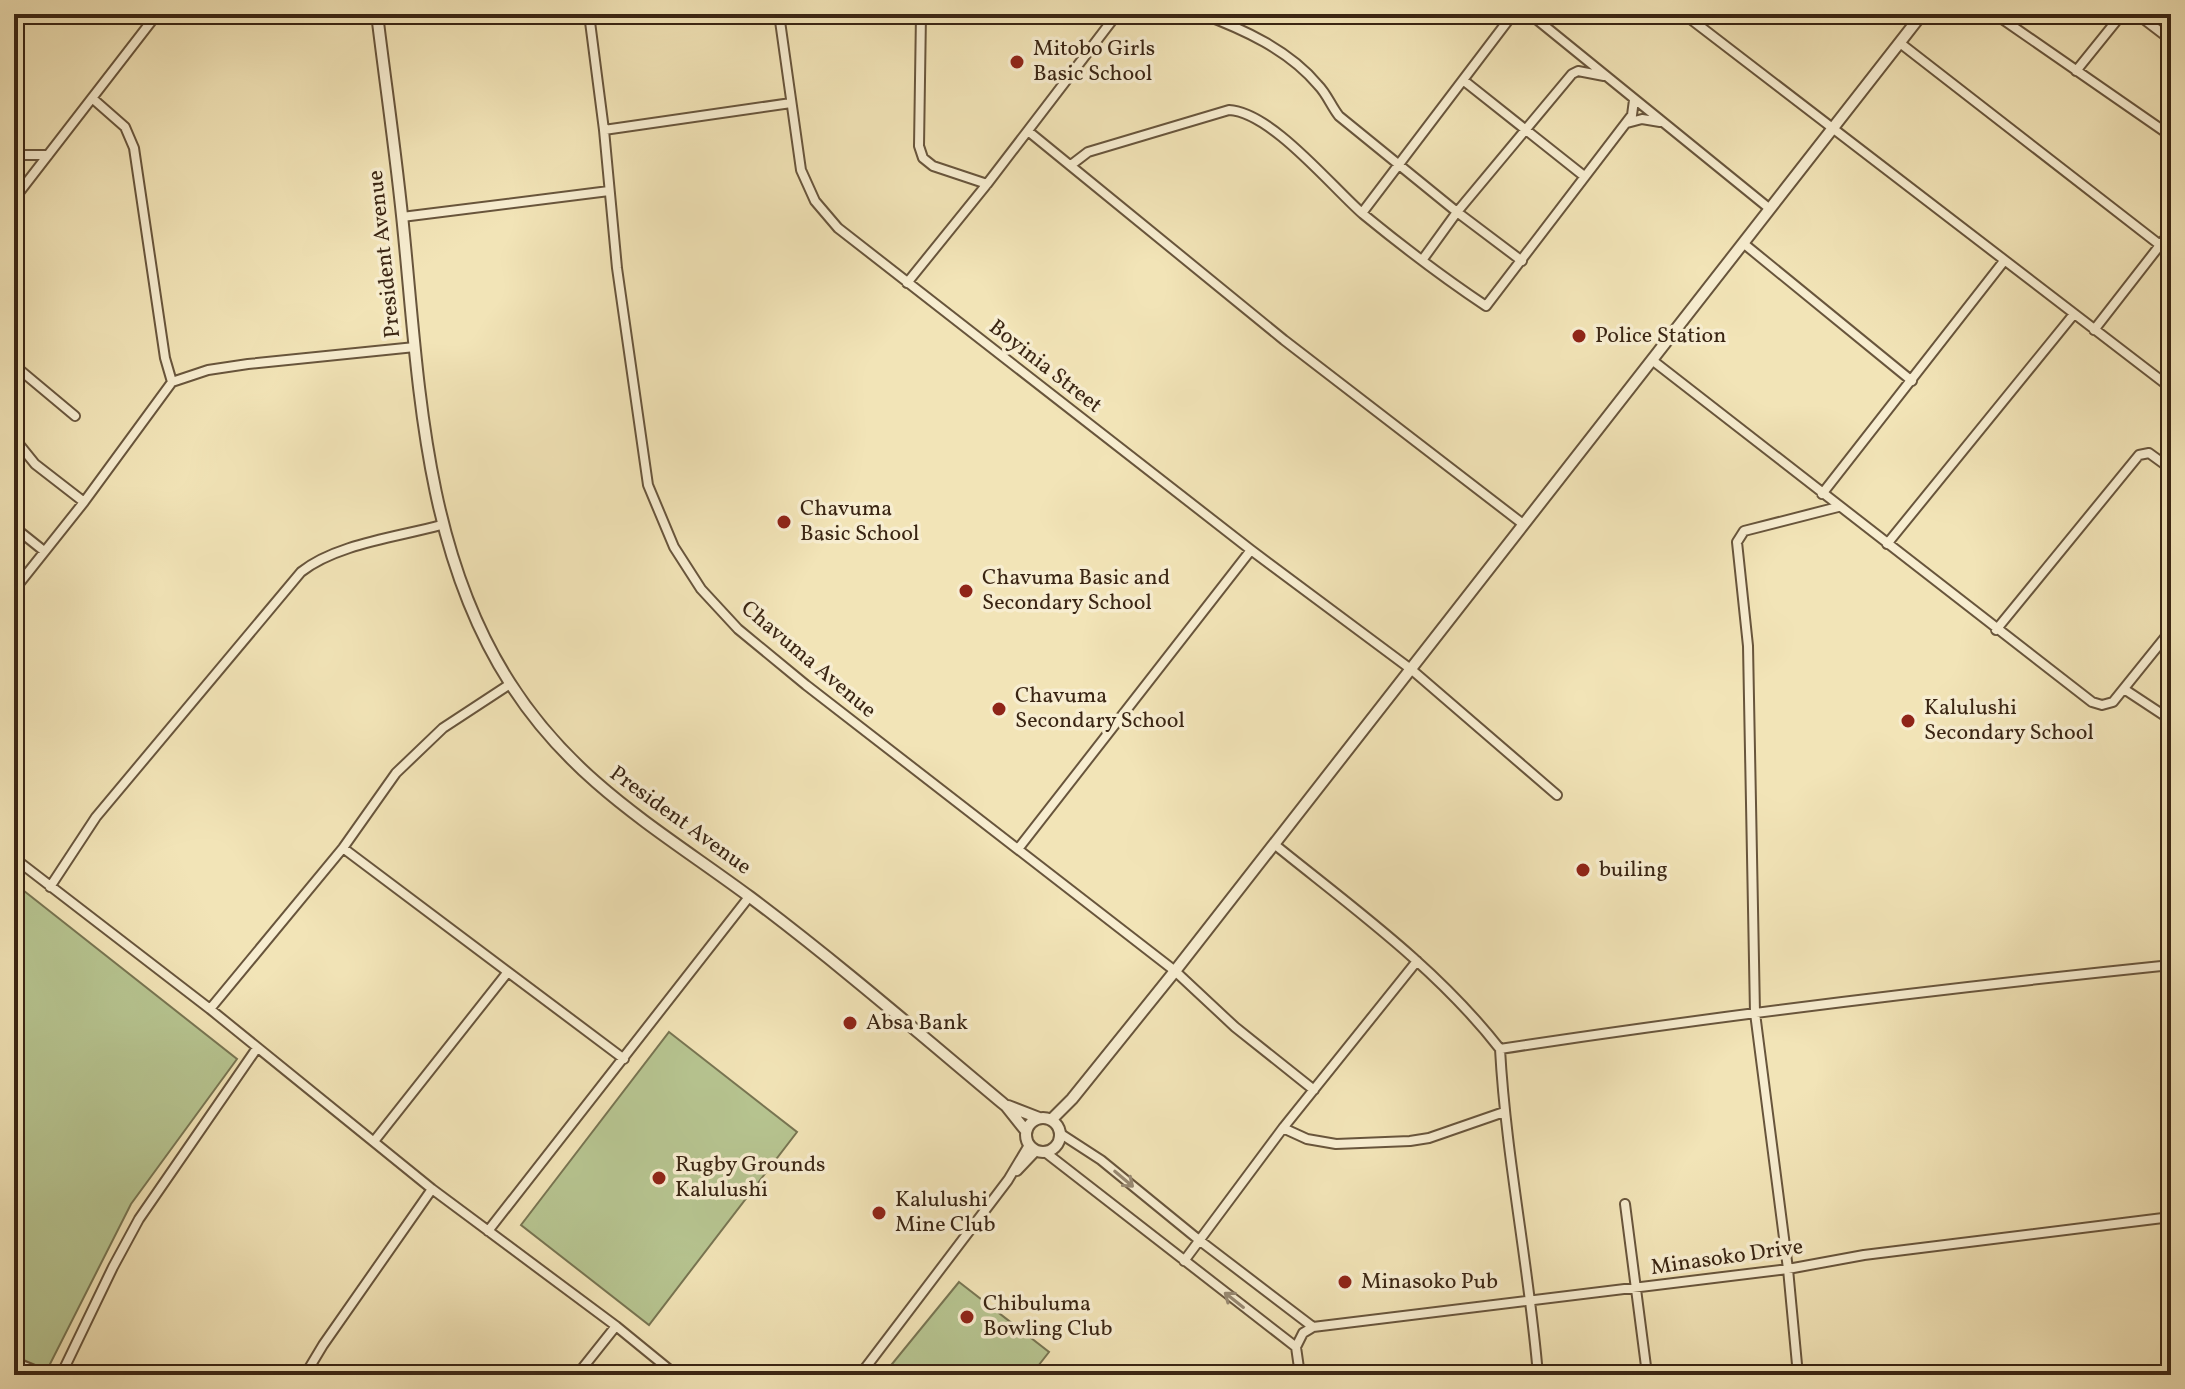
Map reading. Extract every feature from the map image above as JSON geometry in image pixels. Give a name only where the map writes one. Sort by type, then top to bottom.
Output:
[{"type":"street","points":[[14,199],[157,14]]},
{"type":"street","name":"President Avenue","points":[[377,14],[415,347],[441,525],[479,628],[510,684],[559,747],[592,781],[857,981],[1006,1106],[1026,1131]]},
{"type":"street","name":"Chavuma Avenue","points":[[589,14],[634,397],[648,485],[674,547],[701,589],[738,629],[1175,971],[1235,1027],[1314,1090]]},
{"type":"street","name":"Boyinia Street","points":[[779,14],[801,170],[815,201],[838,228],[1251,550],[1412,670],[1557,795]]},
{"type":"street","points":[[921,14],[919,146],[923,158],[933,166],[987,184]]},
{"type":"street","points":[[907,283],[1117,14]]},
{"type":"street","points":[[1362,213],[1513,14]]},
{"type":"street","points":[[1530,14],[1770,209]]},
{"type":"street","points":[[1684,14],[2171,388]]},
{"type":"street","points":[[1296,1347],[1037,1149],[1026,1131],[1052,1124],[1175,971],[1922,14]]},
{"type":"street","points":[[1995,14],[2171,136]]},
{"type":"street","points":[[2076,71],[2122,14]]},
{"type":"street","points":[[2137,14],[2171,40]]},
{"type":"street","points":[[1206,15],[1270,46],[1303,69],[1326,94],[1339,116],[1522,261]]},
{"type":"street","points":[[1900,43],[2160,245]]},
{"type":"street","points":[[1423,259],[1457,212],[1574,72],[1606,77]]},
{"type":"street","points":[[1463,80],[1584,176]]},
{"type":"street","points":[[92,98],[125,127],[134,148],[161,339],[172,382]]},
{"type":"street","points":[[1071,165],[1088,152],[1229,110],[1240,110],[1262,121],[1362,213],[1486,306],[1632,115],[1634,100]]},
{"type":"street","points":[[604,130],[791,103]]},
{"type":"street","points":[[1626,123],[1642,119],[1664,123]]},
{"type":"street","points":[[1028,131],[1284,340],[1523,524]]},
{"type":"street","points":[[14,155],[48,155]]},
{"type":"street","points":[[402,217],[609,191]]},
{"type":"street","points":[[2094,330],[2171,231]]},
{"type":"street","points":[[1743,243],[1912,381]]},
{"type":"street","points":[[1822,494],[2004,261]]},
{"type":"street","points":[[1887,544],[2074,314]]},
{"type":"street","points":[[14,590],[84,502],[172,382],[208,370],[248,364],[415,347]]},
{"type":"street","points":[[1652,360],[2092,702],[2108,705],[2171,630]]},
{"type":"street","points":[[14,365],[75,416]]},
{"type":"street","points":[[14,438],[35,464],[84,502]]},
{"type":"street","points":[[1996,630],[2139,455],[2149,453],[2171,469]]},
{"type":"street","points":[[1798,1375],[1788,1269],[1755,1013],[1748,646],[1737,542],[1744,531],[1838,507]]},
{"type":"street","points":[[50,887],[96,817],[301,572],[315,561],[339,552],[441,525]]},
{"type":"street","points":[[14,527],[44,551]]},
{"type":"street","points":[[1018,849],[1251,550]]},
{"type":"street","points":[[210,1009],[343,848],[396,773],[443,728],[510,684]]},
{"type":"street","points":[[2124,689],[2171,720]]},
{"type":"street","points":[[1274,844],[1417,961],[1472,1013],[1500,1049],[1504,1112],[1532,1302],[1538,1375]]},
{"type":"street","points":[[343,848],[624,1059]]},
{"type":"street","points":[[14,858],[210,1009],[432,1189],[616,1326],[676,1375]]},
{"type":"street","points":[[488,1231],[749,897]]},
{"type":"street","points":[[1184,1261],[1283,1128],[1417,961]]},
{"type":"street","points":[[1500,1049],[1755,1013],[2171,965]]},
{"type":"street","points":[[375,1140],[507,973]]},
{"type":"street","points":[[61,1375],[139,1219],[257,1048]]},
{"type":"street","name":"President Avenue","points":[[1006,1106],[1052,1124]]},
{"type":"street","points":[[1283,1128],[1307,1139],[1336,1144],[1410,1141],[1429,1138],[1504,1112]]},
{"type":"street","points":[[860,1375],[1008,1180],[1037,1149],[1056,1146],[1052,1124]]},
{"type":"street","points":[[1052,1124],[1313,1327],[1303,1333],[1296,1347],[1300,1375]]},
{"type":"street","points":[[305,1375],[432,1189]]},
{"type":"street","points":[[1625,1204],[1647,1374]]},
{"type":"street","name":"Minasoko Drive","points":[[1313,1327],[1532,1302],[1788,1269],[1864,1255],[2171,1217]]},
{"type":"street","points":[[577,1375],[616,1326]]},
{"type":"street","points":[[14,1362],[46,1375]]},
{"type":"green space","points":[[14,883],[237,1059],[131,1204],[47,1370],[14,1356]]},
{"type":"green space","name":"Rugby Grounds Kalulushi","points":[[669,1032],[797,1132],[649,1325],[521,1225]]},
{"type":"green space","name":"Chibuluma Bowling Club","points":[[959,1282],[1049,1352],[1031,1375],[883,1375]]},
{"type":"place","name":"Mitobo Girls Basic School","points":[[1017,62]]},
{"type":"place","name":"Police Station","points":[[1579,336]]},
{"type":"place","name":"Chavuma Basic School","points":[[784,522]]},
{"type":"place","name":"Chavuma Basic and Secondary School","points":[[966,591]]},
{"type":"place","name":"Chavuma Secondary School","points":[[999,709]]},
{"type":"place","name":"Kalulushi Secondary School","points":[[1908,721]]},
{"type":"place","name":"builing","points":[[1583,870]]},
{"type":"place","name":"Absa Bank","points":[[850,1023]]},
{"type":"place","name":"Rugby Grounds Kalulushi","points":[[659,1178]]},
{"type":"place","name":"Kalulushi Mine Club","points":[[879,1213]]},
{"type":"place","name":"Minasoko Pub","points":[[1345,1282]]},
{"type":"place","name":"Chibuluma Bowling Club","points":[[967,1317]]}]
